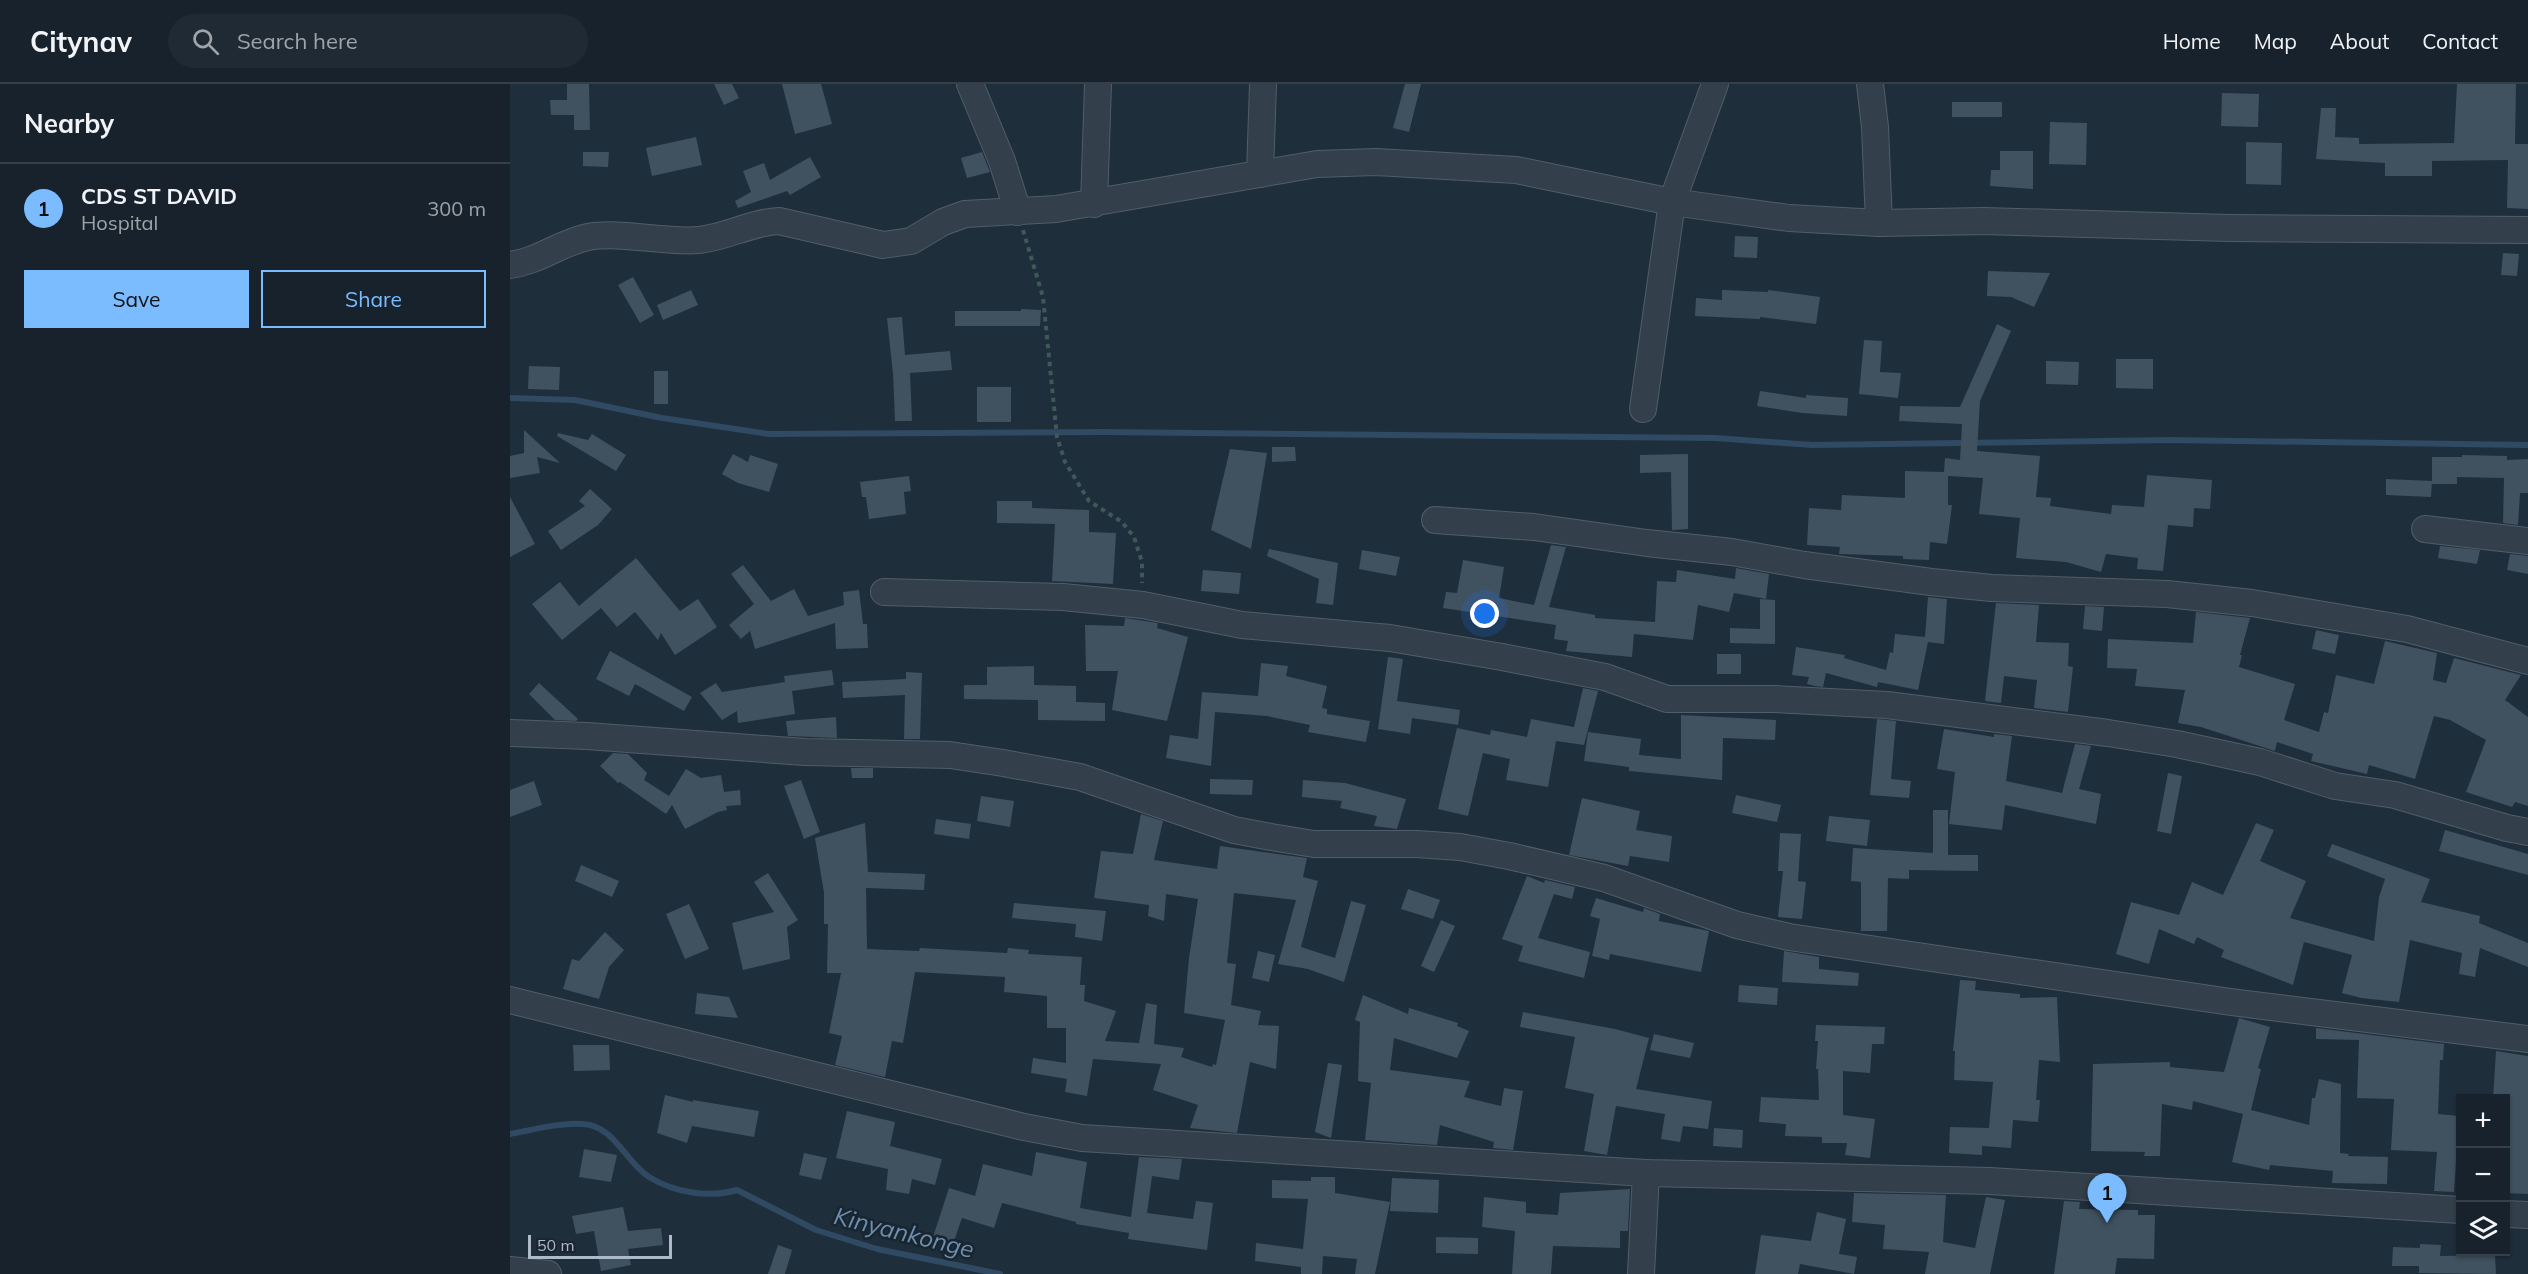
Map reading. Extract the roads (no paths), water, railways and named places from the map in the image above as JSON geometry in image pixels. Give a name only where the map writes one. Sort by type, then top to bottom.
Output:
[{"type":"street","points":[[970,84],[1002,161],[1018,212]]},
{"type":"street","points":[[1094,204],[1098,84]]},
{"type":"street","points":[[1260,174],[1263,84]]},
{"type":"street","points":[[1643,409],[1671,202],[1715,84]]},
{"type":"street","points":[[1870,84],[1875,127],[1880,223]]},
{"type":"street","points":[[510,265],[529,262],[589,237],[696,240],[716,237],[764,222],[779,221],[883,244],[911,241],[943,222],[965,214],[1018,212],[1094,204],[1317,164],[1376,162],[1516,170],[1671,202],[1759,216],[1880,223],[1984,221],[2200,227],[2528,230]]},
{"type":"street","points":[[1435,520],[1534,527],[1732,552],[1804,565],[1931,582],[2012,589],[2167,594],[2252,603],[2407,629],[2528,661]]},
{"type":"street","points":[[2426,529],[2528,541]]},
{"type":"street","points":[[884,592],[1063,597],[1143,605],[1242,625],[1390,638],[1502,657],[1605,678],[1667,699],[1774,699],[1887,705],[2002,718],[2177,744],[2260,762],[2335,786],[2413,799],[2507,828],[2528,832]]},
{"type":"street","points":[[510,734],[586,735],[805,752],[950,755],[1003,763],[1080,777],[1234,830],[1271,837],[1314,844],[1417,844],[1460,847],[1509,856],[1604,878],[1737,925],[1789,937],[2231,1002],[2528,1039]]},
{"type":"street","points":[[510,1000],[1024,1127],[1082,1138],[1646,1173],[1990,1181],[2456,1210]]},
{"type":"street","points":[[1641,1274],[1646,1173]]},
{"type":"street","points":[[2510,1214],[2528,1215]]},
{"type":"street","points":[[510,1270],[548,1274]]},
{"type":"waterway","points":[[510,398],[575,400],[662,418],[769,434],[1103,432],[1715,438],[1812,445],[2171,440],[2528,445]]},
{"type":"waterway","name":"Kinyankonge","points":[[510,1134],[566,1124],[594,1126],[612,1138],[633,1163],[649,1177],[670,1187],[704,1194],[737,1190],[816,1230],[877,1249],[1000,1274]]},
{"type":"place","name":"CDS ST DAVID","points":[[2107,1223]]}]
